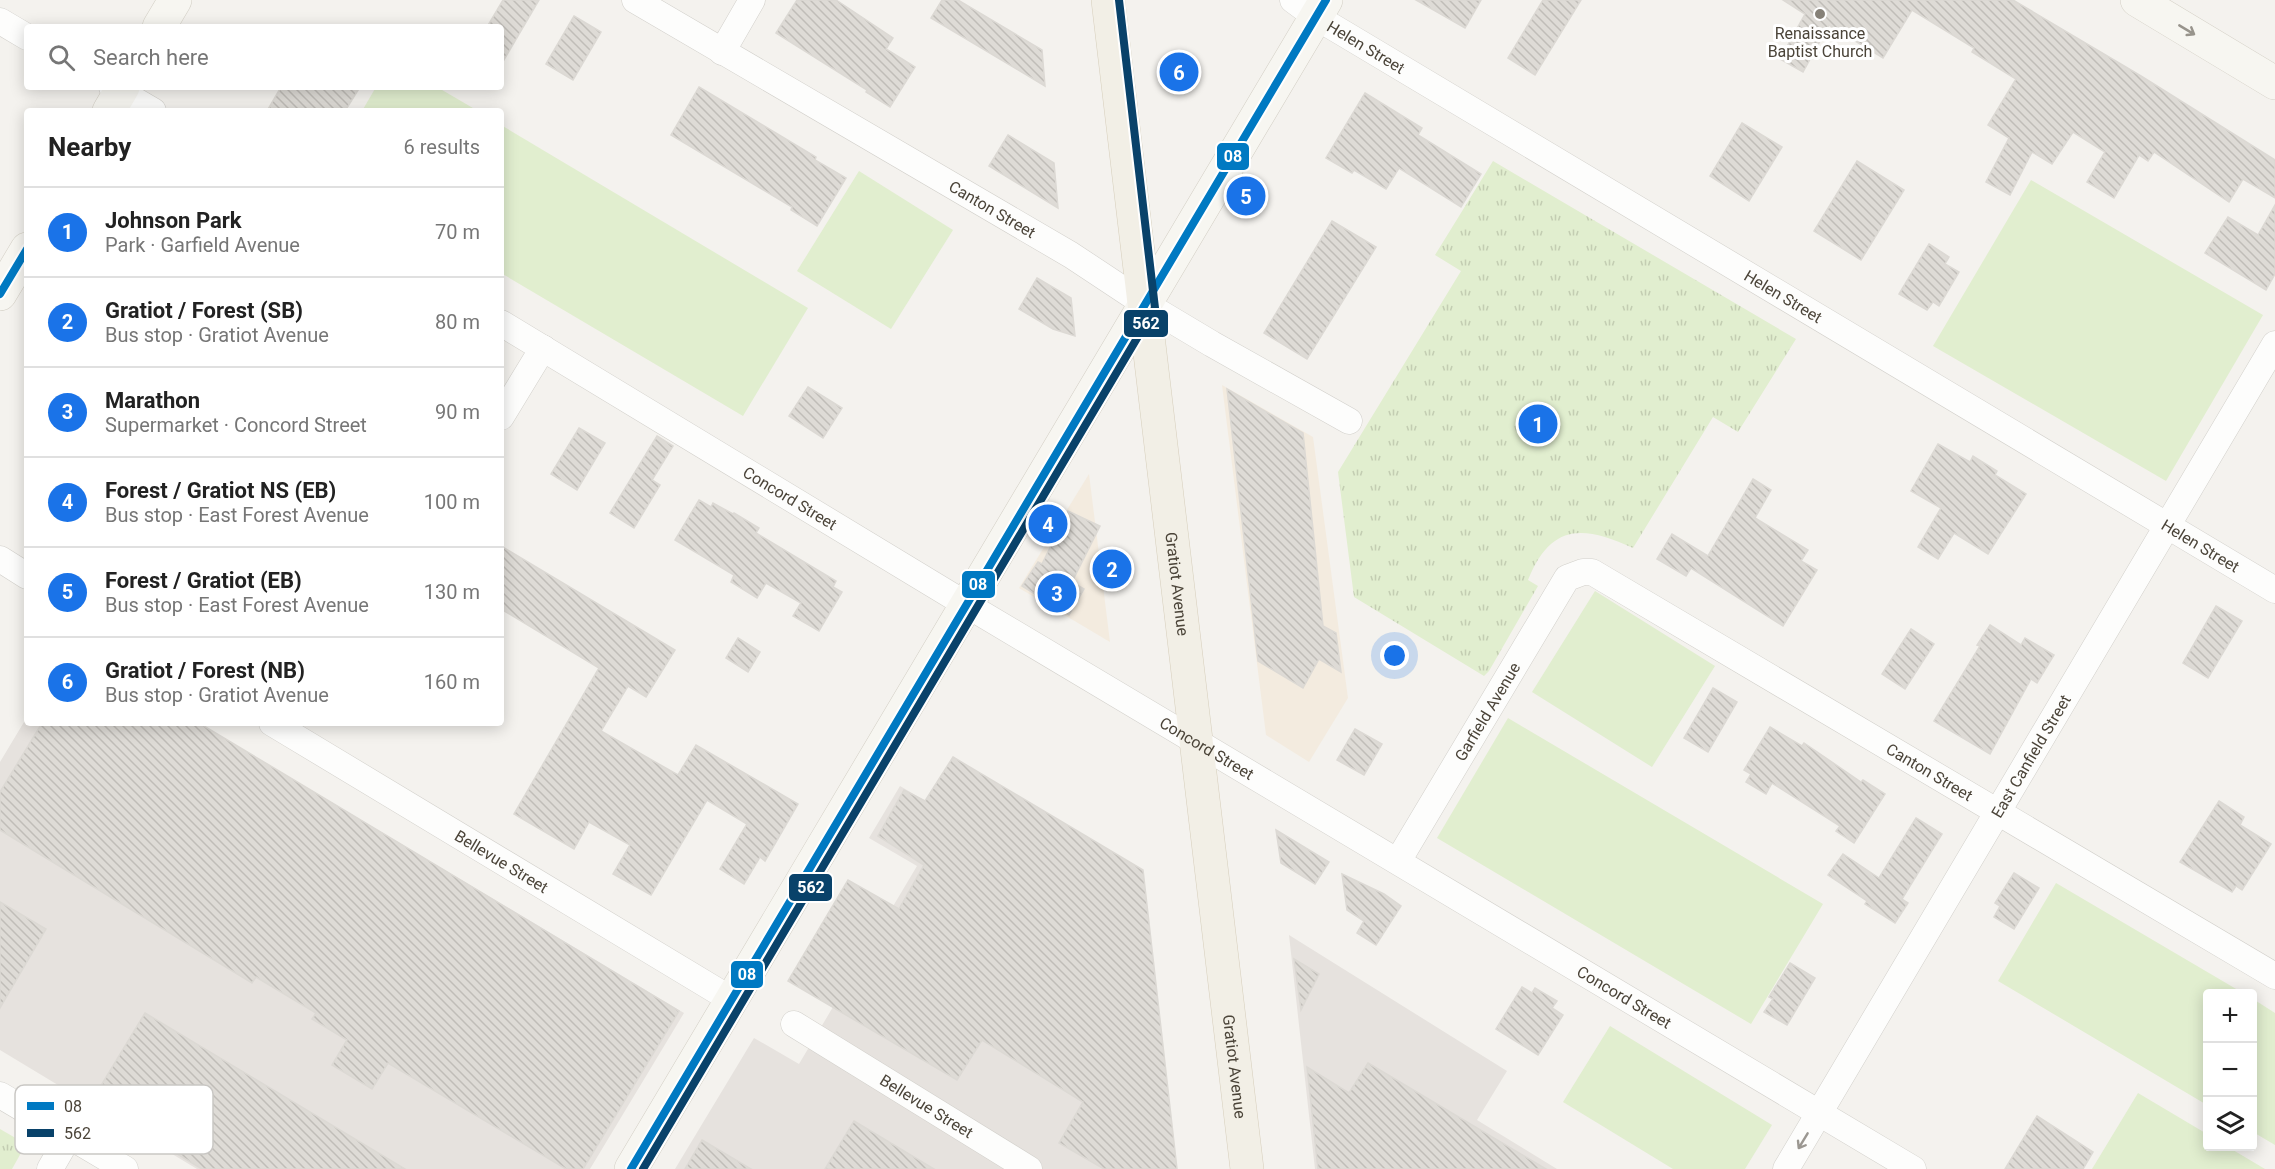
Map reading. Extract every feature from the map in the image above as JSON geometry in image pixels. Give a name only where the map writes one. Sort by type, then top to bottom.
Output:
[{"type":"main road","points":[[161,24],[175,0]]},
{"type":"main road","name":"Gratiot Avenue","points":[[1108,0],[1246,1169]]},
{"type":"main road","points":[[2137,0],[2275,83]]},
{"type":"main road","points":[[632,1169],[1145,304],[1311,6]]},
{"type":"main road","points":[[0,294],[24,254]]},
{"type":"street","name":"Canton Street","points":[[635,0],[1071,255],[1145,304],[1349,421]]},
{"type":"street","points":[[722,52],[752,0]]},
{"type":"street","name":"Helen Street","points":[[1311,6],[2275,590]]},
{"type":"street","points":[[0,21],[24,35]]},
{"type":"street","points":[[116,94],[146,108]]},
{"type":"street","name":"Concord Street","points":[[504,325],[1195,741],[1913,1169]]},
{"type":"street","name":"East Canfield Street","points":[[1786,1169],[2275,344]]},
{"type":"street","points":[[504,412],[543,348]]},
{"type":"street","points":[[0,560],[24,574]]},
{"type":"street","name":"Canton Street","points":[[1583,572],[1592,572],[2275,976]]},
{"type":"street","name":"Garfield Avenue","points":[[1398,861],[1567,578],[1583,572]]},
{"type":"street","name":"Bellevue Street","points":[[277,726],[732,1000]]},
{"type":"street","name":"Bellevue Street","points":[[794,1024],[1029,1169]]},
{"type":"street","points":[[0,1095],[15,1104]]},
{"type":"street","points":[[50,1169],[59,1154]]},
{"type":"street","points":[[100,1154],[125,1169]]},
{"type":"shaded area","points":[[1222,385],[1313,437],[1348,698],[1309,762],[1266,735]]},
{"type":"shaded area","points":[[1089,474],[1110,642],[1019,588]]},
{"type":"shaded area","points":[[24,722],[24,726],[204,726],[684,1013],[590,1169],[197,1169],[172,1154],[213,1154],[213,1085],[58,1085],[0,1050],[0,762]]},
{"type":"shaded area","points":[[900,786],[1141,927],[1171,1169],[675,1169],[754,1038],[799,1064],[917,866],[869,838]]},
{"type":"shaded area","points":[[1289,935],[1507,1071],[1477,1120],[1557,1169],[1315,1169]]},
{"type":"green space","points":[[374,90],[442,90],[473,108],[364,108]]},
{"type":"green space","points":[[504,127],[808,308],[743,416],[504,275]]},
{"type":"green space","points":[[1493,161],[1796,339],[1738,432],[1713,417],[1633,548],[1599,535],[1584,533],[1570,534],[1558,539],[1547,548],[1537,561],[1528,580],[1538,586],[1484,676],[1354,597],[1338,472],[1461,271],[1435,255]]},
{"type":"green space","points":[[859,171],[953,230],[891,329],[797,271]]},
{"type":"green space","points":[[2031,180],[2263,315],[2166,481],[1933,346]]},
{"type":"green space","points":[[1595,591],[1715,666],[1652,767],[1532,692]]},
{"type":"green space","points":[[1508,718],[1823,904],[1751,1024],[1437,838]]},
{"type":"green space","points":[[2056,883],[2236,989],[2203,989],[2203,1103],[1998,981]]},
{"type":"green space","points":[[2257,1002],[2275,1013],[2275,1145],[2257,1134]]},
{"type":"green space","points":[[1610,1026],[1772,1125],[1745,1169],[1673,1169],[1563,1102]]},
{"type":"green space","points":[[2138,1093],[2203,1132],[2203,1151],[2235,1151],[2265,1169],[2092,1169]]},
{"type":"green space","points":[[0,1129],[15,1138],[15,1154],[20,1154],[12,1169],[0,1169]]},
{"type":"building","points":[[503,0],[539,0],[504,60],[504,24],[489,24]]},
{"type":"building","points":[[797,0],[836,0],[893,38],[886,49],[915,67],[890,107],[776,33]]},
{"type":"building","points":[[942,0],[958,0],[1042,50],[1045,86],[931,18]]},
{"type":"building","points":[[1416,0],[1481,0],[1465,28]]},
{"type":"building","points":[[1543,0],[1581,0],[1535,75],[1508,58]]},
{"type":"building","points":[[1783,0],[2013,0],[2141,76],[2275,160],[2275,198],[2243,179],[2229,202],[2154,152],[2148,161],[2139,155],[2114,198],[2087,182],[2105,152],[2073,132],[2052,164],[2032,152],[2010,195],[1986,182],[2009,138],[1988,125],[2016,79],[1972,52],[1974,48],[1912,10],[1883,58],[1829,25],[1803,72],[1780,59],[1805,14]]},
{"type":"building","points":[[574,16],[601,32],[573,80],[546,64]]},
{"type":"building","points":[[699,87],[816,157],[815,160],[846,178],[817,226],[791,210],[792,207],[671,135]]},
{"type":"building","points":[[279,90],[358,90],[347,108],[269,108]]},
{"type":"building","points":[[1365,93],[1422,128],[1418,135],[1481,174],[1461,207],[1399,168],[1386,189],[1354,170],[1352,173],[1326,158]]},
{"type":"building","points":[[1742,123],[1782,147],[1749,201],[1710,176]]},
{"type":"building","points":[[1008,135],[1054,163],[1058,208],[989,166]]},
{"type":"building","points":[[1857,161],[1904,190],[1861,260],[1814,231]]},
{"type":"building","points":[[2275,205],[2275,274],[2266,290],[2205,253],[2228,217],[2258,235]]},
{"type":"building","points":[[1332,221],[1376,247],[1307,359],[1264,333]]},
{"type":"building","points":[[1929,244],[1949,257],[1945,264],[1959,272],[1939,306],[1933,302],[1927,310],[1899,294]]},
{"type":"building","points":[[1037,278],[1071,298],[1075,336],[1053,329],[1019,309]]},
{"type":"building","points":[[808,387],[842,408],[823,438],[789,416]]},
{"type":"building","points":[[1227,389],[1303,433],[1323,626],[1336,633],[1341,672],[1319,659],[1303,688],[1258,661]]},
{"type":"building","points":[[579,428],[605,443],[577,490],[551,474]]},
{"type":"building","points":[[657,436],[673,446],[652,480],[660,485],[634,528],[610,513]]},
{"type":"building","points":[[1938,444],[1970,462],[1973,456],[1997,471],[1995,475],[2026,494],[1988,554],[1954,533],[1938,559],[1918,547],[1941,508],[1911,491]]},
{"type":"building","points":[[1753,479],[1771,490],[1755,518],[1808,550],[1801,561],[1817,570],[1783,626],[1691,568],[1686,576],[1657,559],[1672,534],[1708,556]]},
{"type":"building","points":[[699,500],[711,507],[713,503],[734,513],[759,528],[756,533],[836,581],[833,587],[842,592],[819,631],[793,616],[801,603],[766,583],[757,598],[731,582],[734,575],[675,540]]},
{"type":"building","points":[[1068,511],[1100,526],[1072,582],[1084,589],[1069,615],[1022,586],[1038,562],[1042,564]]},
{"type":"building","points":[[504,548],[675,650],[646,697],[628,686],[601,731],[678,775],[696,745],[798,804],[765,861],[760,857],[744,884],[720,869],[747,824],[707,800],[651,895],[613,874],[630,845],[589,822],[574,849],[514,814],[599,668],[504,611]]},
{"type":"building","points":[[2216,606],[2242,621],[2208,678],[2183,663]]},
{"type":"building","points":[[1990,625],[2021,645],[2025,638],[2054,655],[2037,683],[2031,679],[1990,754],[1934,721],[1980,646],[1977,645]]},
{"type":"building","points":[[1911,629],[1934,644],[1905,689],[1882,674]]},
{"type":"building","points":[[738,638],[760,652],[748,672],[726,658]]},
{"type":"building","points":[[1713,688],[1737,702],[1708,752],[1684,738]]},
{"type":"building","points":[[40,726],[204,726],[679,1011],[583,1169],[566,1169],[388,1063],[372,1089],[332,1065],[347,1040],[312,1019],[316,1013],[256,977],[252,983],[0,830],[0,792]]},
{"type":"building","points":[[1770,727],[1802,746],[1804,743],[1861,782],[1863,780],[1885,794],[1854,843],[1836,831],[1840,826],[1772,783],[1766,794],[1746,782],[1751,774],[1744,770]]},
{"type":"building","points":[[1355,729],[1382,744],[1364,775],[1337,760]]},
{"type":"building","points":[[953,757],[1143,870],[1177,1169],[1104,1169],[1059,1143],[1083,1102],[982,1040],[957,1080],[788,981],[848,880],[899,909],[924,865],[878,836],[904,790],[925,801]]},
{"type":"building","points":[[2219,801],[2244,817],[2240,825],[2271,844],[2242,890],[2236,886],[2232,892],[2180,862]]},
{"type":"building","points":[[1916,818],[1942,834],[1902,899],[1908,903],[1895,923],[1865,904],[1867,901],[1828,875],[1843,854],[1879,878]]},
{"type":"building","points":[[1276,830],[1329,862],[1315,884],[1281,863]]},
{"type":"building","points":[[2014,873],[2039,888],[2014,929],[1994,917],[2000,906],[1995,903]]},
{"type":"building","points":[[1342,874],[1384,894],[1401,906],[1376,945],[1357,933],[1364,921],[1347,910]]},
{"type":"building","points":[[0,902],[46,929],[0,1008]]},
{"type":"building","points":[[1294,959],[1319,974],[1301,1010]]},
{"type":"building","points":[[1790,963],[1815,978],[1787,1025],[1764,1012],[1773,999],[1769,997]]},
{"type":"building","points":[[1522,987],[1532,993],[1535,988],[1557,1001],[1552,1008],[1563,1015],[1538,1055],[1496,1029]]},
{"type":"building","points":[[145,1013],[405,1169],[202,1169],[177,1154],[213,1154],[213,1085],[101,1085]]},
{"type":"building","points":[[1368,1063],[1546,1169],[1318,1169],[1307,1067],[1349,1093]]},
{"type":"building","points":[[2037,1116],[2093,1152],[2083,1169],[2005,1169]]},
{"type":"building","points":[[854,1121],[934,1169],[825,1169]]},
{"type":"building","points":[[702,1140],[751,1169],[685,1169]]},
{"type":"transit line","name":"562","points":[[643,1169],[1155,308],[1119,0]]},
{"type":"transit line","name":"08","points":[[631,1169],[1326,0]]},
{"type":"transit line","name":"08","points":[[0,294],[24,254]]},
{"type":"place","name":"Renaissance Baptist Church","points":[[1820,14]]},
{"type":"place","name":"Gratiot / Forest (NB)","points":[[1179,72]]},
{"type":"place","name":"Forest / Gratiot (EB)","points":[[1246,196]]},
{"type":"place","name":"Johnson Park","points":[[1538,424]]},
{"type":"place","name":"Forest / Gratiot NS (EB)","points":[[1048,524]]},
{"type":"place","name":"Gratiot / Forest (SB)","points":[[1112,569]]},
{"type":"place","name":"Marathon","points":[[1057,593]]}]
